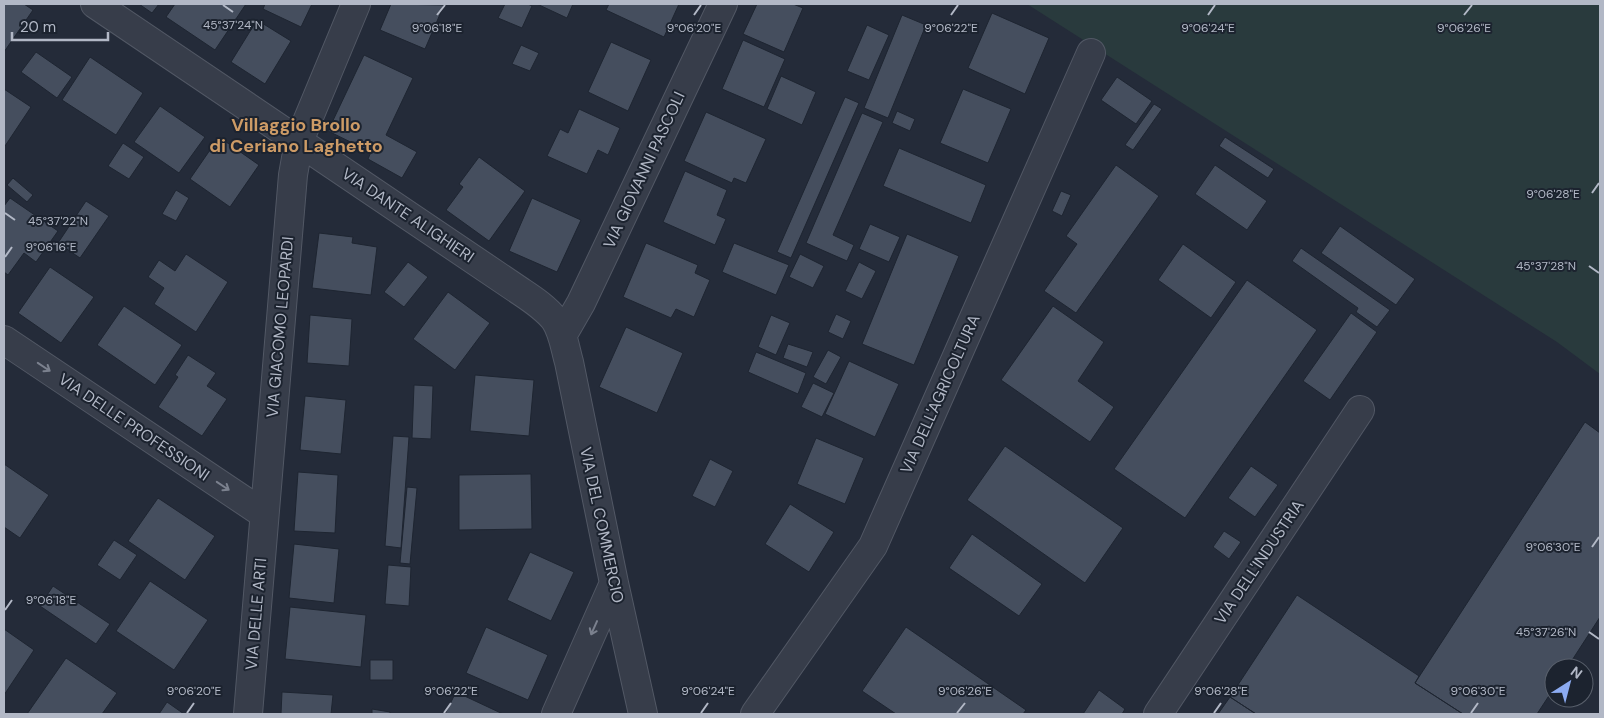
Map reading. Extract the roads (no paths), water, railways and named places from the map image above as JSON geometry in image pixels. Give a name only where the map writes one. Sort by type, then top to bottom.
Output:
[{"type":"street","name":"VIA DANTE ALIGHIERI","points":[[95,4],[542,306],[554,320],[562,336]]},
{"type":"street","name":"VIA GIACOMO LEOPARDI","points":[[264,514],[293,175],[299,141],[356,4]]},
{"type":"street","name":"VIA GIOVANNI PASCOLI","points":[[562,336],[581,303],[723,4]]},
{"type":"street","name":"VIA DELL'AGRICOLTURA","points":[[755,714],[873,546],[1091,53]]},
{"type":"street","name":"VIA DEL COMMERCIO","points":[[562,336],[641,712]]},
{"type":"street","name":"VIA DELLE PROFESSIONI","points":[[4,340],[264,514]]},
{"type":"street","name":"VIA DELL'INDUSTRIA","points":[[1158,714],[1360,410]]},
{"type":"street","name":"VIA DELLE ARTI","points":[[248,714],[264,514]]},
{"type":"street","points":[[556,714],[614,584]]},
{"type":"district","name":"Villaggio Brollo di Ceriano Laghetto","points":[[296,135]]}]
